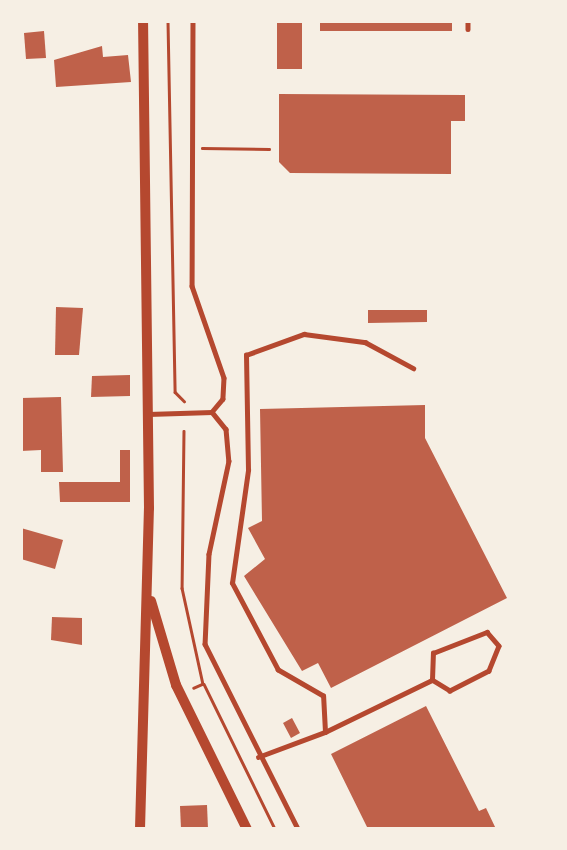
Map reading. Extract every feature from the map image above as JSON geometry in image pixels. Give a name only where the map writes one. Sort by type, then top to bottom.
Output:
[{"type":"street","points":[[140,829],[148,414],[144,23]]},
{"type":"street","points":[[147,571],[172,675],[247,829]]},
{"type":"lane","points":[[148,414],[212,412],[223,399],[224,378],[192,286],[193,21]]},
{"type":"lane","points":[[468,21],[468,29]]},
{"type":"lane","points":[[325,732],[323,696],[278,670],[232,583],[248,470],[246,355],[304,334],[365,342],[413,368]]},
{"type":"lane","points":[[212,412],[226,429],[230,451],[209,554],[205,644],[258,757],[298,829]]},
{"type":"lane","points":[[487,632],[499,646],[489,671],[450,691],[432,680],[433,653],[471,633],[487,632]]},
{"type":"lane","points":[[258,757],[325,732],[432,680]]},
{"type":"path","points":[[168,21],[175,392],[184,401]]},
{"type":"path","points":[[191,148],[269,149]]},
{"type":"path","points":[[184,430],[182,588],[203,684],[275,829]]},
{"type":"path","points":[[188,691],[203,684]]},
{"type":"building","points":[[277,21],[302,21],[302,69],[277,69]]},
{"type":"building","points":[[320,21],[452,21],[452,31],[320,31]]},
{"type":"building","points":[[44,31],[46,58],[26,59],[24,33]]},
{"type":"building","points":[[102,46],[103,57],[128,55],[131,82],[56,87],[54,60]]},
{"type":"building","points":[[279,94],[465,95],[465,121],[451,121],[451,174],[290,173],[279,162]]},
{"type":"building","points":[[56,307],[83,308],[79,355],[55,355]]},
{"type":"building","points":[[368,310],[427,310],[427,322],[368,323]]},
{"type":"building","points":[[130,375],[130,396],[91,397],[92,376]]},
{"type":"building","points":[[61,397],[63,472],[41,472],[41,450],[21,451],[21,398]]},
{"type":"building","points":[[425,405],[425,438],[507,598],[331,688],[318,663],[302,671],[244,576],[265,559],[248,528],[262,521],[260,409]]},
{"type":"building","points":[[120,450],[130,450],[130,502],[60,502],[59,482],[120,482]]},
{"type":"building","points":[[21,528],[63,540],[55,569],[21,559]]},
{"type":"building","points":[[52,617],[82,618],[82,645],[51,640]]},
{"type":"building","points":[[426,706],[479,811],[486,808],[496,829],[368,829],[331,754]]},
{"type":"building","points":[[292,718],[300,733],[291,738],[283,723]]},
{"type":"building","points":[[207,805],[208,829],[181,829],[180,806]]}]
